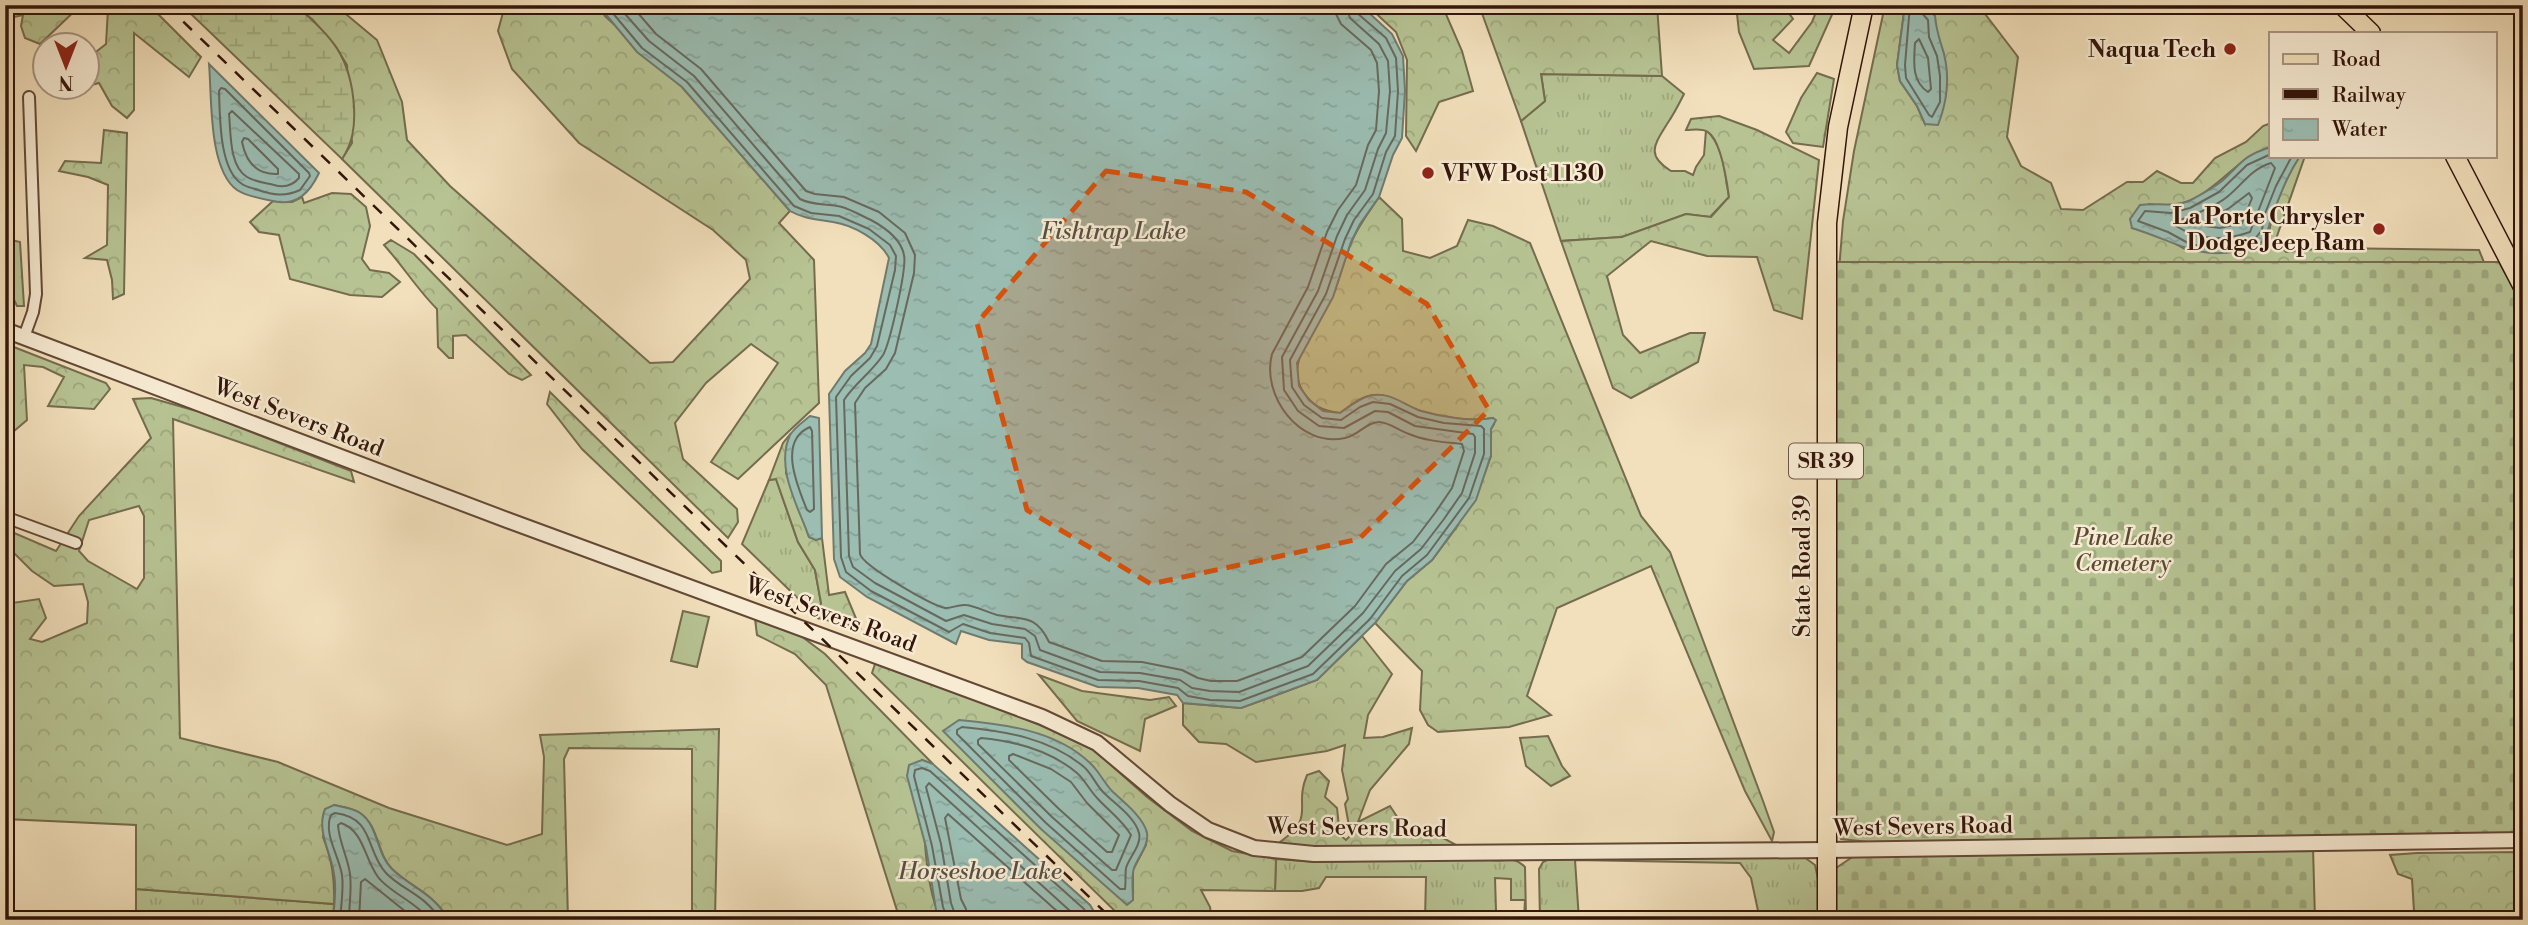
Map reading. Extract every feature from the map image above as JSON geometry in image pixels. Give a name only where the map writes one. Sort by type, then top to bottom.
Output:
[{"type":"main road","name":"State Road 39","points":[[1827,920],[1827,223],[1838,127],[1864,5]]},
{"type":"main road","points":[[2342,5],[2370,32]]},
{"type":"main road","points":[[2456,158],[2523,288]]},
{"type":"street","points":[[24,337],[36,294],[29,97]]},
{"type":"street","name":"West Severs Road","points":[[5,330],[507,520],[1042,717],[1097,743],[1192,821],[1233,842],[1254,848],[1314,854],[2523,840]]},
{"type":"street","points":[[5,517],[76,543]]},
{"type":"highlighted area","points":[[1106,171],[1246,192],[1427,304],[1489,410],[1359,539],[1151,584],[1027,510],[977,323]]},
{"type":"green space","points":[[5,5],[81,5],[53,32],[32,32],[32,41],[25,38],[21,26],[23,15],[5,19]]},
{"type":"green space","points":[[104,5],[149,5],[201,57],[189,77],[134,33],[134,110],[127,118],[112,106],[102,88],[102,47],[106,44],[108,9]]},
{"type":"green space","points":[[187,5],[295,5],[319,27],[344,61],[352,90],[354,128],[349,147],[342,159],[189,12]]},
{"type":"green space","points":[[295,5],[335,5],[377,40],[402,102],[407,140],[450,186],[650,363],[673,362],[750,279],[746,260],[713,230],[579,143],[512,69],[498,31],[505,5],[598,5],[605,16],[682,87],[790,211],[779,223],[814,260],[819,403],[738,479],[711,462],[778,363],[751,344],[706,383],[675,423],[683,459],[737,509],[738,522],[728,538],[342,159],[352,143],[347,65],[313,20]]},
{"type":"green space","points":[[1367,5],[1442,5],[1462,51],[1473,91],[1439,102],[1416,151],[1406,136],[1407,60],[1396,32]]},
{"type":"green space","points":[[1479,5],[1531,5],[1532,8],[1539,9],[1540,5],[1657,5],[1662,76],[1541,74],[1545,101],[1521,121]]},
{"type":"green space","points":[[1736,5],[1783,5],[1793,19],[1773,40],[1789,53],[1812,22],[1819,5],[1832,5],[1835,8],[1809,66],[1754,69],[1739,32]]},
{"type":"green space","points":[[1885,5],[1905,5],[1897,65],[1900,81],[1917,106],[1925,124],[1944,54],[1936,35],[1935,16],[1924,5],[1973,5],[1982,10],[2018,57],[2007,137],[2021,166],[2051,183],[2061,209],[2083,210],[2127,182],[2143,182],[2157,171],[2181,183],[2193,183],[2215,158],[2246,142],[2269,124],[2269,148],[2240,164],[2201,195],[2169,206],[2149,204],[2132,228],[2165,238],[2185,249],[2269,232],[2285,183],[2299,158],[2304,158],[2276,239],[2286,252],[2327,248],[2479,250],[2496,292],[1838,282],[1843,221],[1854,151]]},
{"type":"green space","points":[[1817,73],[1834,79],[1823,147],[1793,143],[1786,132],[1801,98]]},
{"type":"green space","points":[[1541,74],[1662,76],[1684,94],[1656,143],[1655,154],[1658,160],[1671,171],[1685,171],[1693,175],[1704,155],[1706,130],[1720,152],[1729,197],[1710,217],[1686,214],[1622,237],[1561,241],[1521,121],[1545,101]]},
{"type":"green space","points":[[1719,116],[1757,130],[1819,160],[1802,319],[1774,310],[1757,257],[1707,256],[1651,241],[1607,276],[1623,335],[1640,353],[1690,333],[1705,333],[1698,362],[1631,398],[1613,388],[1561,241],[1622,237],[1686,214],[1711,217],[1729,197],[1720,152],[1713,136],[1708,132],[1686,130],[1691,119]]},
{"type":"green space","points":[[104,130],[127,133],[124,294],[113,299],[107,260],[85,258],[107,245],[108,185],[88,177],[59,171],[65,161],[101,163]]},
{"type":"green space","points":[[332,193],[351,194],[366,207],[370,226],[362,259],[370,270],[389,273],[400,282],[382,297],[350,295],[290,279],[279,235],[259,232],[250,222],[273,201],[292,202],[302,197],[304,203]]},
{"type":"green space","points":[[1379,197],[1402,219],[1403,251],[1430,258],[1457,246],[1468,220],[1493,226],[1530,243],[1641,516],[1670,552],[1774,832],[1772,841],[1745,791],[1651,566],[1557,608],[1527,696],[1551,715],[1509,727],[1438,732],[1428,725],[1420,710],[1422,671],[1375,623],[1407,581],[1432,560],[1456,528],[1491,456],[1493,418],[1466,419],[1438,415],[1380,395],[1365,397],[1340,413],[1334,412],[1319,408],[1311,402],[1298,381],[1300,356],[1333,295],[1354,237]]},
{"type":"green space","points":[[7,239],[20,242],[24,306],[17,306],[10,290],[4,264]]},
{"type":"green space","points":[[391,240],[414,254],[531,375],[522,380],[509,374],[466,335],[453,336],[453,358],[449,358],[438,347],[437,309],[384,245]]},
{"type":"green space","name":"Pine Lake Cemetery","points":[[1833,262],[2499,262],[2523,306],[2523,833],[1869,842],[1841,839],[1835,826]]},
{"type":"green space","points":[[6,344],[106,383],[110,389],[94,409],[48,406],[64,377],[43,367],[24,365],[27,420],[5,437]]},
{"type":"green space","points":[[550,392],[721,561],[721,571],[712,573],[582,449],[547,404]]},
{"type":"green space","points":[[151,398],[200,412],[351,471],[354,482],[173,419],[180,738],[278,762],[389,808],[507,845],[542,834],[544,757],[540,735],[719,729],[715,920],[692,920],[692,749],[569,748],[564,759],[568,920],[449,920],[436,903],[387,863],[375,832],[360,813],[334,805],[323,837],[332,870],[334,904],[136,889],[136,825],[5,819],[5,604],[39,599],[46,618],[30,639],[42,642],[87,623],[88,602],[83,584],[54,586],[32,571],[9,548],[5,549],[5,529],[56,551],[79,516],[151,438],[133,399]],"holes":[[[139,506],[144,516],[144,578],[137,589],[88,561],[79,551],[89,520]]]},
{"type":"green space","points":[[791,433],[786,450],[786,473],[809,537],[816,540],[822,538],[829,595],[845,592],[860,628],[818,618],[821,603],[815,570],[798,542],[776,479],[769,480],[783,443]]},
{"type":"green space","points":[[776,479],[798,542],[815,570],[821,603],[818,618],[742,544],[769,480]]},
{"type":"green space","points":[[683,611],[709,617],[697,667],[671,661]]},
{"type":"green space","points":[[755,619],[801,636],[825,654],[933,764],[922,760],[923,820],[927,866],[935,906],[942,920],[900,920],[826,685],[795,654],[757,635]]},
{"type":"green space","points":[[1362,636],[1392,674],[1368,715],[1364,738],[1383,737],[1412,728],[1409,744],[1370,790],[1358,822],[1390,806],[1407,832],[1434,833],[1460,847],[1287,847],[1280,842],[1298,825],[1301,818],[1303,786],[1307,775],[1319,771],[1329,781],[1325,797],[1337,808],[1340,835],[1346,840],[1355,831],[1349,826],[1345,804],[1348,799],[1342,770],[1345,745],[1327,751],[1256,762],[1226,744],[1199,742],[1183,725],[1183,703],[1241,708],[1317,680]]},
{"type":"green space","points":[[876,661],[1086,743],[1147,797],[1192,831],[1232,851],[1276,859],[1275,891],[1201,890],[1210,907],[1212,920],[1124,920],[872,673]],"holes":[[[1089,763],[1107,787],[1140,820],[1147,833],[1146,845],[1133,870],[1133,899]]]},
{"type":"green space","points":[[1039,675],[1082,691],[1150,700],[1169,697],[1176,706],[1145,719],[1140,751],[1077,721]]},
{"type":"green space","points":[[1548,736],[1562,766],[1570,776],[1551,786],[1526,766],[1520,738]]},
{"type":"green space","points":[[2313,847],[2315,920],[1836,920],[1836,868],[1854,856]]},
{"type":"green space","points":[[2523,852],[2523,920],[2391,920],[2414,911],[2412,879],[2398,874],[2390,855]]},
{"type":"green space","points":[[1553,857],[1804,857],[1815,865],[1819,884],[1819,920],[1760,920],[1751,878],[1740,863],[1575,860],[1579,920],[1540,920],[1539,869],[1543,862]]},
{"type":"green space","points":[[1485,858],[1496,861],[1514,860],[1525,867],[1526,918],[1524,919],[1525,900],[1511,900],[1511,879],[1495,878],[1496,910],[1488,916],[1440,920],[1425,920],[1426,877],[1326,877],[1319,888],[1275,891],[1276,859],[1317,862]]},
{"type":"green space","points":[[136,889],[334,904],[333,920],[136,920]]},
{"type":"water","name":"Fishtrap Lake","points":[[598,5],[1356,5],[1367,11],[1392,34],[1403,56],[1405,91],[1402,138],[1393,155],[1379,197],[1351,242],[1333,297],[1297,363],[1299,386],[1309,400],[1323,411],[1340,413],[1361,399],[1383,395],[1438,415],[1467,419],[1493,418],[1496,420],[1491,429],[1491,455],[1476,500],[1432,560],[1407,581],[1375,623],[1317,680],[1241,708],[1183,703],[1177,695],[1138,688],[1098,687],[1027,662],[1022,658],[1022,644],[989,640],[961,631],[956,644],[867,597],[840,577],[834,559],[829,394],[845,371],[871,344],[889,258],[873,239],[857,230],[790,211],[682,87],[637,52]]},
{"type":"water","points":[[1905,5],[1924,5],[1935,16],[1946,63],[1947,81],[1944,108],[1938,125],[1925,124],[1917,106],[1900,81],[1897,65]]},
{"type":"water","points":[[209,64],[319,173],[302,196],[289,202],[259,198],[237,190],[228,180],[216,150],[213,132]]},
{"type":"water","points":[[2269,148],[2269,158],[2299,158],[2284,185],[2266,235],[2259,245],[2240,251],[2208,253],[2132,228],[2130,219],[2140,205],[2189,201],[2218,184],[2248,157]]},
{"type":"water","points":[[810,416],[819,418],[822,538],[816,540],[809,537],[794,500],[785,461],[790,435]]},
{"type":"water","points":[[959,720],[1011,727],[1045,736],[1076,752],[1093,766],[1138,816],[1147,833],[1145,846],[1133,872],[1133,900],[1127,905],[1041,829],[943,731]]},
{"type":"water","name":"Horseshoe Lake","points":[[922,760],[933,764],[1090,905],[1099,920],[942,920],[936,910],[926,847],[907,776],[909,765]]},
{"type":"water","points":[[334,805],[354,810],[366,819],[387,863],[436,903],[449,920],[333,920],[335,880],[322,825],[325,809]]},
{"type":"railway","points":[[166,5],[1113,920]]},
{"type":"place","name":"Naqua Tech","points":[[2230,49]]},
{"type":"place","name":"VFW Post 1130","points":[[1428,173]]},
{"type":"place","name":"La Porte Chrysler Dodge Jeep Ram","points":[[2379,229]]}]
